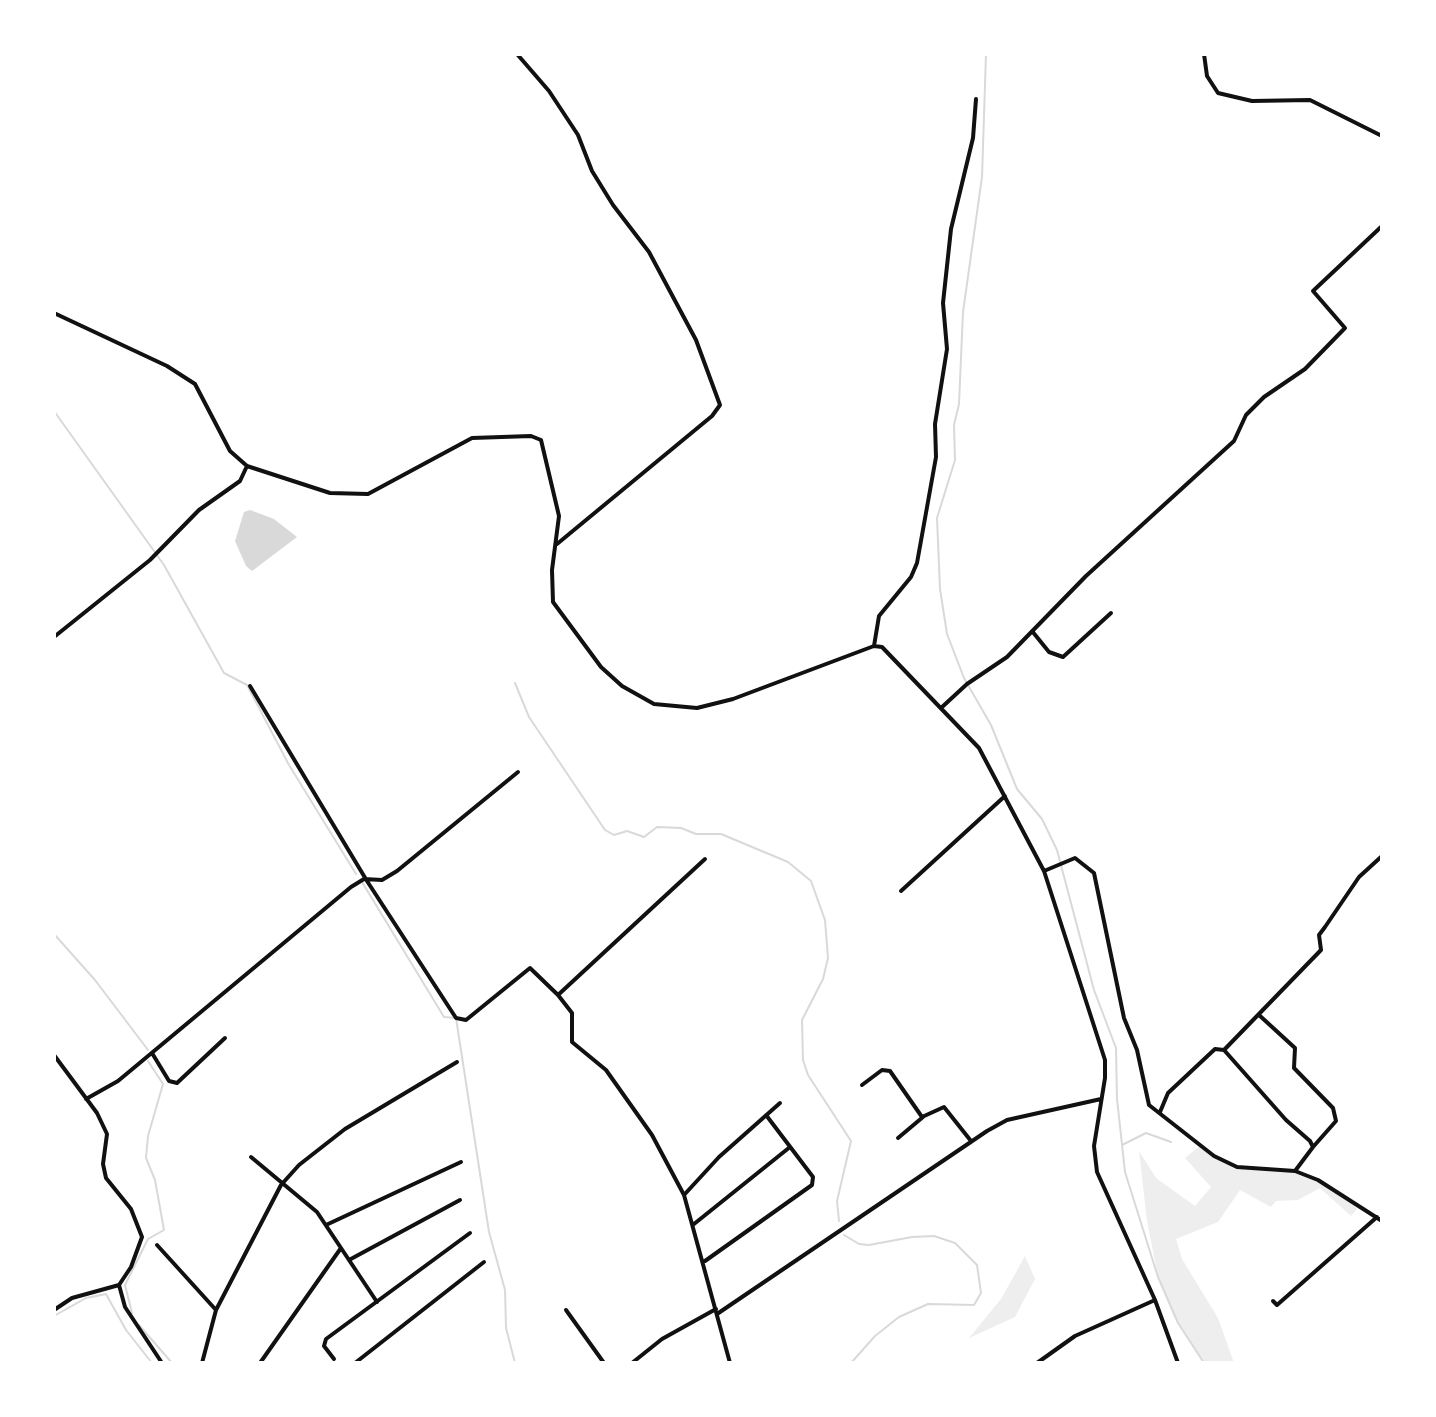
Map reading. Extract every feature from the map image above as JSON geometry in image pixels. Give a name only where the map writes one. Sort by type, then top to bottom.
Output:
[{"type":"street","points":[[517,54],[571,124],[599,182],[649,252],[696,340],[720,405],[712,416],[555,546]]},
{"type":"street","points":[[1204,54],[1207,76],[1218,93],[1252,101],[1310,100],[1382,136]]},
{"type":"street","points":[[874,646],[879,616],[911,577],[917,563],[936,457],[935,424],[947,349],[943,303],[951,229],[973,138],[976,99]]},
{"type":"street","points":[[941,708],[967,684],[1007,657],[1086,576],[1234,441],[1246,415],[1264,397],[1305,369],[1345,328],[1313,291],[1382,226]]},
{"type":"street","points":[[54,313],[167,366],[195,384],[230,451],[247,466],[330,493],[357,496],[388,486],[472,438],[531,436],[543,444],[559,516],[553,602],[601,667],[622,686],[654,704],[697,708],[733,699],[874,646],[882,647],[979,748],[1044,871],[1105,1060],[1094,1146],[1097,1172],[1155,1300],[1178,1363]]},
{"type":"street","points":[[54,637],[150,560],[199,510],[240,481],[247,466]]},
{"type":"street","points":[[1032,631],[1049,652],[1063,657],[1111,613]]},
{"type":"street","points":[[250,686],[367,881],[456,1018],[466,1020],[530,968],[572,1013],[572,1042],[606,1070],[652,1135],[684,1195],[730,1363]]},
{"type":"street","points":[[86,1099],[118,1081],[351,887],[364,879],[382,880],[397,871],[518,772]]},
{"type":"street","points":[[901,891],[1005,796]]},
{"type":"street","points":[[1224,1050],[1321,950],[1319,935],[1359,877],[1382,856]]},
{"type":"street","points":[[1044,871],[1075,858],[1094,873],[1124,1018],[1137,1050],[1149,1105],[1214,1156],[1237,1167],[1295,1171],[1331,1187],[1379,1219],[1277,1305],[1273,1301]]},
{"type":"street","points":[[558,995],[705,859]]},
{"type":"street","points":[[1259,1015],[1295,1048],[1294,1068],[1333,1108],[1336,1121],[1295,1171]]},
{"type":"street","points":[[152,1053],[169,1081],[177,1083],[225,1038]]},
{"type":"street","points":[[1160,1112],[1168,1093],[1215,1049],[1224,1050],[1313,1147]]},
{"type":"street","points":[[54,1055],[107,1134],[103,1164],[106,1178],[140,1225],[139,1248],[119,1285],[125,1307],[162,1363]]},
{"type":"street","points":[[202,1363],[216,1310],[281,1185],[299,1165],[345,1129],[457,1062]]},
{"type":"street","points":[[862,1085],[882,1070],[890,1071],[923,1117]]},
{"type":"street","points":[[632,1363],[662,1339],[716,1311],[1007,1120],[1102,1099]]},
{"type":"street","points":[[684,1195],[719,1157],[780,1103]]},
{"type":"street","points":[[898,1138],[923,1117],[944,1107],[971,1141]]},
{"type":"street","points":[[704,1261],[812,1185],[813,1177],[766,1115]]},
{"type":"street","points":[[694,1224],[790,1147]]},
{"type":"street","points":[[251,1157],[317,1212],[377,1302]]},
{"type":"street","points":[[326,1225],[461,1162]]},
{"type":"street","points":[[349,1260],[460,1200]]},
{"type":"street","points":[[333,1362],[324,1346],[326,1339],[470,1233]]},
{"type":"street","points":[[157,1245],[216,1310]]},
{"type":"street","points":[[260,1363],[341,1248]]},
{"type":"street","points":[[355,1363],[484,1262]]},
{"type":"street","points":[[54,1310],[72,1298],[119,1285]]},
{"type":"street","points":[[1037,1363],[1075,1336],[1155,1300]]},
{"type":"street","points":[[566,1310],[604,1363]]},
{"type":"shaded area","points":[[250,510],[274,519],[297,537],[252,571],[246,566],[235,541],[244,512]]},
{"type":"shaded area","points":[[1201,1145],[1237,1167],[1295,1171],[1318,1180],[1344,1194],[1357,1209],[1351,1216],[1320,1188],[1298,1200],[1276,1201],[1271,1207],[1240,1190],[1218,1222],[1176,1239],[1182,1259],[1218,1318],[1234,1363],[1204,1363],[1178,1323],[1158,1277],[1147,1221],[1139,1151],[1156,1178],[1195,1206],[1211,1187],[1185,1158]]},
{"type":"shaded area","points":[[1025,1256],[1035,1279],[1015,1317],[969,1338],[1001,1299]]},
{"type":"waterway","points":[[986,54],[982,177],[963,312],[959,404],[954,425],[955,460],[937,518],[940,589],[947,634],[964,678],[991,725],[1017,789],[1042,819],[1057,850],[1094,990],[1116,1048],[1117,1099],[1125,1172],[1158,1277],[1178,1323],[1204,1363]]},
{"type":"waterway","points":[[54,411],[164,565],[224,673],[247,685],[289,765],[356,874]]},
{"type":"waterway","points":[[515,683],[529,717],[605,830],[614,835],[627,831],[644,837],[657,827],[681,828],[696,834],[721,834],[788,862],[811,881],[825,920],[828,958],[823,979],[802,1020],[803,1060],[808,1075],[851,1141],[837,1201],[839,1221]]},
{"type":"waterway","points":[[362,882],[444,1017],[456,1018],[489,1232],[505,1290],[506,1328],[515,1363]]},
{"type":"waterway","points":[[54,934],[95,980],[148,1050]]},
{"type":"waterway","points":[[132,1313],[125,1285],[148,1239],[164,1230],[155,1180],[146,1158],[148,1136],[163,1084],[148,1061]]},
{"type":"waterway","points":[[1122,1145],[1146,1133],[1171,1142]]},
{"type":"waterway","points":[[844,1235],[859,1244],[869,1245],[934,1236],[955,1243],[977,1265],[981,1293],[974,1305],[928,1304],[899,1317],[875,1336],[851,1363]]},
{"type":"waterway","points":[[54,1316],[86,1298],[106,1294],[126,1330],[152,1363]]},
{"type":"waterway","points":[[139,1325],[172,1363]]}]
